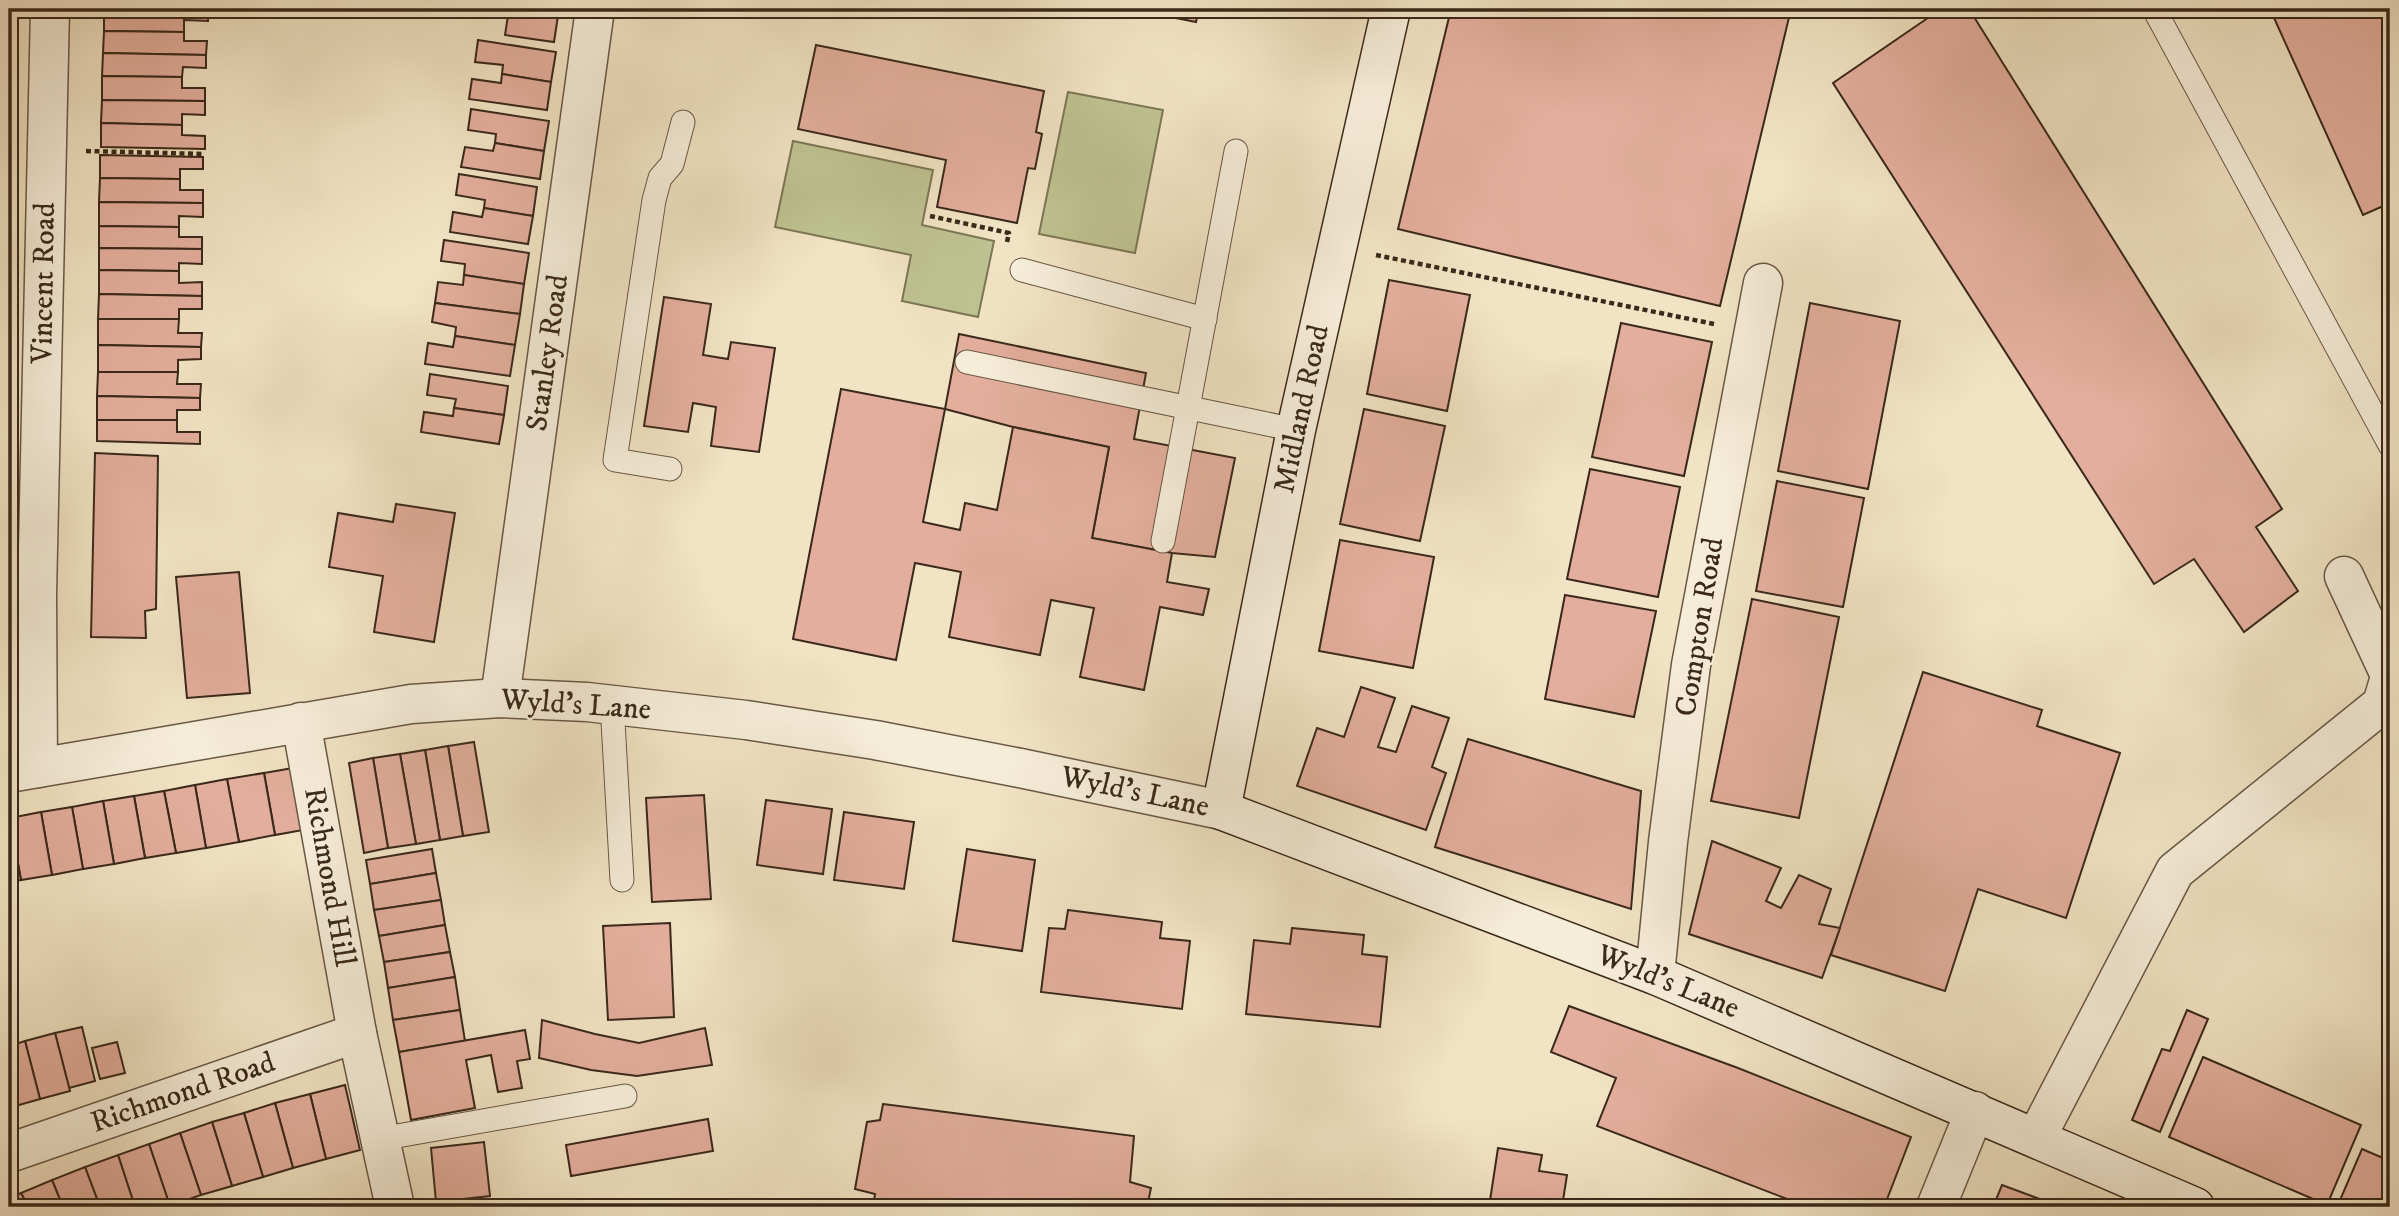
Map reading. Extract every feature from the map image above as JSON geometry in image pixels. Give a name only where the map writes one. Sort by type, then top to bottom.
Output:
[{"type":"street","name":"Vincent Road","points":[[23,770],[37,594],[50,9]]},
{"type":"street","name":"Stanley Road","points":[[500,698],[595,9]]},
{"type":"street","name":"Midland Road","points":[[1221,810],[1296,430],[1391,9]]},
{"type":"street","name":"Compton Road","points":[[1655,975],[1668,842],[1691,665],[1763,283]]},
{"type":"street","points":[[2036,1138],[2175,871],[2382,704],[2390,676],[2344,576]]},
{"type":"street","name":"Wyld's Lane","points":[[23,770],[411,704],[500,698],[612,704],[746,720],[876,740],[1020,768],[1221,810],[1655,975],[2195,1207]]},
{"type":"street","name":"Richmond Hill","points":[[301,722],[357,1033],[395,1207]]},
{"type":"street","name":"Richmond Road","points":[[9,1153],[357,1033]]},
{"type":"street","points":[[1936,1207],[1975,1111]]},
{"type":"lane","points":[[2154,9],[2390,445]]},
{"type":"lane","points":[[670,469],[615,460],[654,200],[660,178],[672,163],[683,122]]},
{"type":"lane","points":[[1163,541],[1236,151]]},
{"type":"lane","points":[[1022,270],[1205,319]]},
{"type":"lane","points":[[967,362],[1296,430]]},
{"type":"lane","points":[[612,704],[622,880]]},
{"type":"lane","points":[[380,1139],[625,1096]]},
{"type":"path","points":[[47,151],[204,154]]},
{"type":"path","points":[[930,216],[1009,233],[1002,265],[1022,270]]},
{"type":"path","points":[[1337,247],[1752,332]]},
{"type":"green space","points":[[1068,92],[1163,110],[1135,253],[1039,234]]},
{"type":"green space","points":[[793,141],[933,170],[922,225],[994,241],[978,317],[902,301],[911,255],[775,227]]},
{"type":"building","points":[[104,9],[208,9],[208,21],[184,20],[184,32],[104,31]]},
{"type":"building","points":[[509,9],[559,9],[554,42],[505,35]]},
{"type":"building","points":[[1131,9],[1199,9],[1196,22]]},
{"type":"building","points":[[1451,9],[1791,9],[1720,306],[1398,229]]},
{"type":"building","points":[[1941,9],[1969,9],[2282,509],[2256,527],[2298,591],[2244,632],[2194,559],[2154,584],[1833,83]]},
{"type":"building","points":[[2270,9],[2390,9],[2390,203],[2363,215]]},
{"type":"building","points":[[9,24],[15,24],[15,51],[9,51]]},
{"type":"building","points":[[104,31],[184,32],[184,41],[207,41],[206,55],[103,53]]},
{"type":"building","points":[[478,40],[556,52],[551,82],[502,74],[503,65],[475,62]]},
{"type":"building","points":[[816,45],[1044,91],[1036,132],[1042,134],[1035,169],[1028,168],[1017,223],[937,207],[946,160],[798,129]]},
{"type":"building","points":[[9,51],[15,51],[15,80],[9,80]]},
{"type":"building","points":[[103,53],[206,55],[206,68],[183,67],[182,77],[102,76]]},
{"type":"building","points":[[502,74],[551,82],[547,110],[469,99],[472,79],[501,83]]},
{"type":"building","points":[[102,76],[182,77],[182,88],[205,88],[205,101],[102,100]]},
{"type":"building","points":[[9,80],[15,80],[14,107],[9,107]]},
{"type":"building","points":[[102,100],[205,101],[205,115],[182,114],[182,125],[101,123]]},
{"type":"building","points":[[9,107],[14,107],[14,133],[9,133]]},
{"type":"building","points":[[471,109],[549,121],[544,151],[495,143],[496,134],[468,130]]},
{"type":"building","points":[[101,123],[182,125],[182,135],[205,136],[205,149],[101,147]]},
{"type":"building","points":[[9,133],[14,133],[14,156],[9,156]]},
{"type":"building","points":[[495,143],[544,151],[540,179],[461,167],[465,147],[493,151]]},
{"type":"building","points":[[100,155],[203,157],[203,169],[180,169],[180,179],[100,178]]},
{"type":"building","points":[[9,156],[14,156],[14,184],[9,184]]},
{"type":"building","points":[[459,174],[537,187],[533,216],[484,208],[485,200],[456,195]]},
{"type":"building","points":[[100,178],[180,179],[180,190],[203,190],[203,203],[99,202]]},
{"type":"building","points":[[99,202],[203,203],[203,217],[179,216],[179,227],[99,226]]},
{"type":"building","points":[[9,208],[14,208],[13,238],[9,238]]},
{"type":"building","points":[[484,208],[533,216],[528,244],[450,232],[453,212],[482,217]]},
{"type":"building","points":[[99,226],[179,227],[179,237],[202,237],[202,249],[99,248]]},
{"type":"building","points":[[444,240],[529,253],[524,284],[464,275],[465,264],[441,261]]},
{"type":"building","points":[[99,248],[202,249],[202,264],[179,263],[179,271],[99,270]]},
{"type":"building","points":[[99,270],[179,271],[179,283],[202,282],[202,296],[99,294]]},
{"type":"building","points":[[464,275],[524,284],[520,314],[435,303],[438,282],[463,285]]},
{"type":"building","points":[[1389,280],[1470,295],[1447,411],[1367,394]]},
{"type":"building","points":[[99,294],[202,296],[202,309],[179,309],[179,319],[98,319]]},
{"type":"building","points":[[664,297],[711,304],[703,355],[728,359],[731,342],[775,348],[759,452],[711,446],[716,407],[693,403],[688,432],[644,426]]},
{"type":"building","points":[[435,303],[520,314],[515,345],[455,336],[456,327],[432,322]]},
{"type":"building","points":[[1810,303],[1900,321],[1868,489],[1778,471]]},
{"type":"building","points":[[98,319],[179,319],[178,333],[202,333],[201,347],[98,345]]},
{"type":"building","points":[[1621,323],[1712,342],[1684,476],[1592,457]]},
{"type":"building","points":[[959,334],[1146,373],[1134,439],[1235,458],[1215,557],[1172,553],[1092,538],[1109,447],[1013,427],[945,409]]},
{"type":"building","points":[[455,336],[515,345],[510,376],[425,364],[428,343],[453,347]]},
{"type":"building","points":[[98,345],[201,347],[201,359],[178,360],[178,372],[98,372]]},
{"type":"building","points":[[98,372],[178,372],[177,384],[201,384],[200,398],[97,396]]},
{"type":"building","points":[[430,374],[508,386],[504,415],[454,408],[456,399],[427,395]]},
{"type":"building","points":[[841,389],[945,409],[923,522],[960,530],[965,503],[997,510],[1013,427],[1109,447],[1092,538],[1172,553],[1167,582],[1209,589],[1203,615],[1160,607],[1144,690],[1080,677],[1094,608],[1051,600],[1040,655],[949,637],[961,572],[915,563],[896,660],[793,639]]},
{"type":"building","points":[[97,396],[200,398],[200,410],[177,410],[177,420],[97,420]]},
{"type":"building","points":[[454,408],[504,415],[499,444],[421,432],[424,412],[453,416]]},
{"type":"building","points":[[1364,409],[1445,426],[1420,541],[1340,524]]},
{"type":"building","points":[[97,420],[177,420],[177,432],[200,432],[200,444],[97,441]]},
{"type":"building","points":[[95,453],[158,456],[156,609],[145,611],[146,638],[91,637]]},
{"type":"building","points":[[1590,469],[1680,487],[1658,597],[1567,579]]},
{"type":"building","points":[[1777,481],[1864,498],[1843,607],[1756,591]]},
{"type":"building","points":[[396,504],[455,513],[434,642],[374,632],[383,576],[329,567],[338,513],[393,522]]},
{"type":"building","points":[[1340,540],[1434,557],[1413,668],[1319,651]]},
{"type":"building","points":[[239,572],[250,693],[187,698],[176,577]]},
{"type":"building","points":[[1565,595],[1656,611],[1634,717],[1545,699]]},
{"type":"building","points":[[1752,599],[1839,617],[1799,818],[1711,801]]},
{"type":"building","points":[[1923,672],[2042,710],[2037,726],[2120,753],[2066,918],[1978,889],[1945,991],[1831,955]]},
{"type":"building","points":[[1361,687],[1395,698],[1378,747],[1396,752],[1412,706],[1449,718],[1432,767],[1446,773],[1426,830],[1297,786],[1317,728],[1344,737]]},
{"type":"building","points":[[1468,739],[1641,791],[1631,909],[1435,847]]},
{"type":"building","points":[[474,742],[489,832],[463,836],[448,746]]},
{"type":"building","points":[[448,746],[463,836],[440,840],[425,750]]},
{"type":"building","points":[[425,750],[440,840],[416,844],[400,754]]},
{"type":"building","points":[[400,754],[416,844],[388,848],[373,758]]},
{"type":"building","points":[[373,758],[388,848],[364,853],[349,763]]},
{"type":"building","points":[[293,768],[303,830],[275,835],[264,773]]},
{"type":"building","points":[[264,773],[275,835],[239,842],[227,779]]},
{"type":"building","points":[[227,779],[239,842],[206,848],[195,785]]},
{"type":"building","points":[[195,785],[206,848],[176,853],[164,791]]},
{"type":"building","points":[[164,791],[176,853],[145,858],[134,796]]},
{"type":"building","points":[[704,795],[711,899],[652,902],[646,798]]},
{"type":"building","points":[[134,796],[145,858],[114,864],[103,801]]},
{"type":"building","points":[[766,800],[832,809],[823,874],[757,865]]},
{"type":"building","points":[[103,801],[114,864],[83,869],[72,807]]},
{"type":"building","points":[[72,807],[83,869],[52,875],[41,812]]},
{"type":"building","points":[[41,812],[52,875],[21,880],[10,818]]},
{"type":"building","points":[[844,812],[914,822],[904,889],[834,880]]},
{"type":"building","points":[[9,818],[21,880],[9,882]]},
{"type":"building","points":[[1712,841],[1781,868],[1766,901],[1781,908],[1799,875],[1831,889],[1819,924],[1840,928],[1822,978],[1689,934]]},
{"type":"building","points":[[432,849],[436,873],[370,884],[366,860]]},
{"type":"building","points":[[967,849],[1035,860],[1022,951],[953,941]]},
{"type":"building","points":[[436,873],[441,900],[374,910],[370,884]]},
{"type":"building","points":[[441,900],[445,925],[379,936],[374,910]]},
{"type":"building","points":[[1068,910],[1162,922],[1160,938],[1190,941],[1182,1009],[1041,992],[1049,928],[1065,929]]},
{"type":"building","points":[[670,923],[674,1017],[608,1020],[603,926]]},
{"type":"building","points":[[445,925],[450,952],[384,962],[379,936]]},
{"type":"building","points":[[1292,928],[1364,935],[1362,954],[1387,957],[1380,1027],[1246,1014],[1254,940],[1290,944]]},
{"type":"building","points":[[450,952],[455,977],[388,988],[384,962]]},
{"type":"building","points":[[455,977],[460,1010],[393,1020],[388,988]]},
{"type":"building","points":[[1569,1006],[1738,1068],[1911,1137],[1884,1207],[1808,1207],[1597,1126],[1616,1078],[1551,1052]]},
{"type":"building","points":[[460,1010],[465,1041],[399,1052],[393,1020]]},
{"type":"building","points":[[2187,1010],[2208,1019],[2160,1132],[2132,1120],[2162,1049],[2170,1051]]},
{"type":"building","points":[[542,1020],[639,1043],[705,1028],[712,1065],[637,1076],[591,1070],[539,1058]]},
{"type":"building","points":[[82,1027],[95,1081],[69,1088],[55,1033]]},
{"type":"building","points":[[525,1030],[530,1059],[517,1061],[522,1088],[498,1092],[491,1055],[466,1060],[475,1108],[411,1120],[399,1052]]},
{"type":"building","points":[[55,1033],[70,1091],[40,1099],[25,1041]]},
{"type":"building","points":[[25,1041],[40,1099],[12,1107],[9,1093],[9,1046]]},
{"type":"building","points":[[117,1042],[125,1073],[100,1079],[92,1048]]},
{"type":"building","points":[[2203,1057],[2361,1125],[2327,1205],[2169,1137]]},
{"type":"building","points":[[345,1085],[360,1150],[326,1159],[310,1094]]},
{"type":"building","points":[[310,1094],[326,1159],[293,1168],[275,1103]]},
{"type":"building","points":[[275,1103],[293,1168],[263,1177],[244,1113]]},
{"type":"building","points":[[883,1104],[1134,1136],[1130,1182],[1151,1188],[1147,1207],[873,1207],[875,1194],[855,1189],[867,1122],[880,1120]]},
{"type":"building","points":[[244,1113],[263,1177],[232,1186],[212,1122]]},
{"type":"building","points":[[708,1119],[713,1151],[571,1176],[566,1145]]},
{"type":"building","points":[[212,1122],[232,1186],[201,1195],[180,1133]]},
{"type":"building","points":[[180,1133],[201,1195],[170,1206],[149,1144]]},
{"type":"building","points":[[484,1142],[490,1196],[436,1202],[431,1148]]},
{"type":"building","points":[[149,1144],[170,1206],[135,1207],[118,1155]]},
{"type":"building","points":[[1498,1148],[1542,1155],[1539,1171],[1567,1175],[1562,1207],[1489,1207]]},
{"type":"building","points":[[2362,1149],[2390,1161],[2390,1207],[2337,1207]]},
{"type":"building","points":[[118,1155],[135,1207],[100,1207],[85,1167]]},
{"type":"building","points":[[85,1167],[100,1207],[63,1207],[52,1180]]},
{"type":"building","points":[[52,1180],[63,1207],[28,1207],[21,1193]]},
{"type":"building","points":[[2002,1185],[2061,1207],[1993,1207]]},
{"type":"building","points":[[21,1193],[28,1207],[9,1207],[9,1199]]}]
